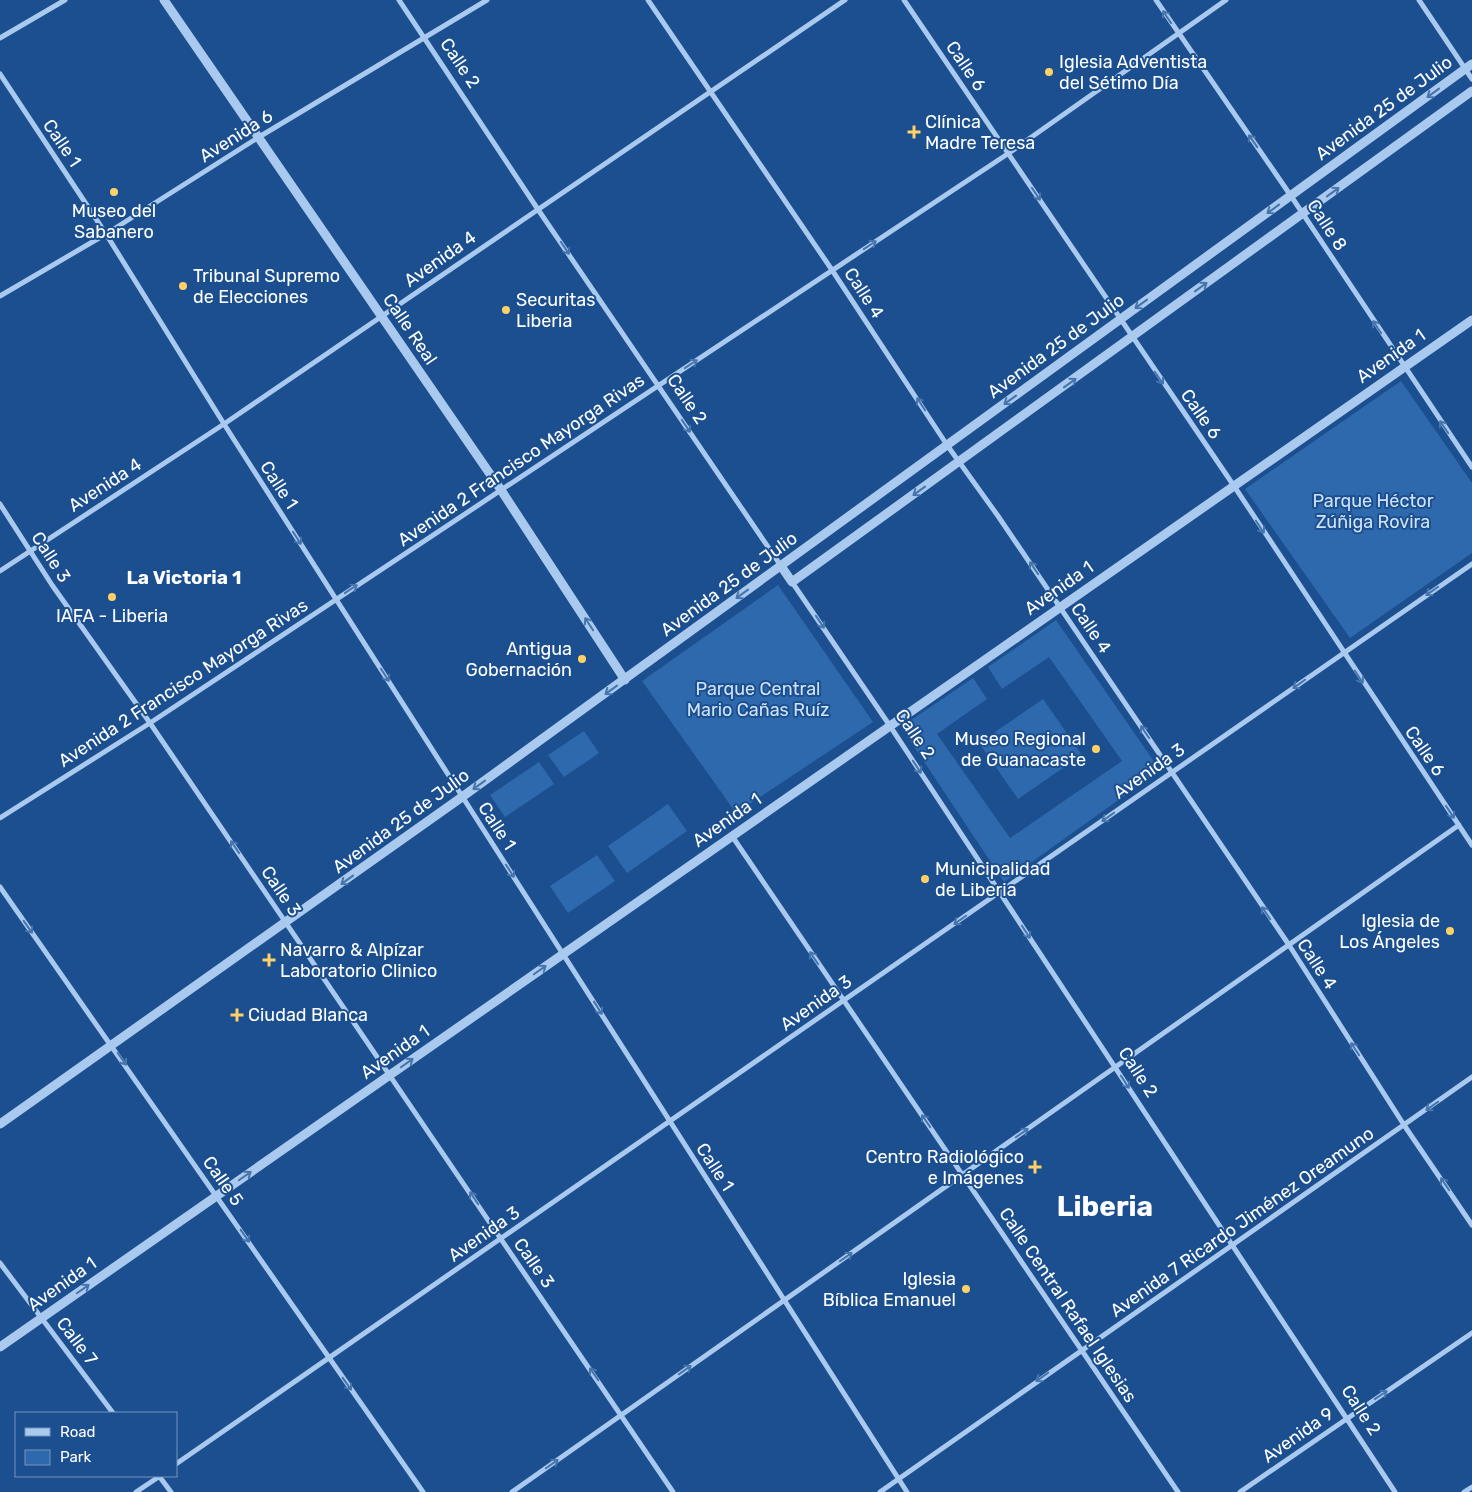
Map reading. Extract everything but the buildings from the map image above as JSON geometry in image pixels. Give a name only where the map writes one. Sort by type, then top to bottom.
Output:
[{"type":"street","points":[[0,38],[64,0]]},
{"type":"street","name":"Calle Real","points":[[164,0],[501,490],[625,680]]},
{"type":"street","name":"Calle 2","points":[[399,0],[537,208],[890,726],[1395,1492]]},
{"type":"street","name":"Avenida 6","points":[[0,296],[106,234],[259,137],[487,0]]},
{"type":"street","name":"Calle 4","points":[[648,0],[832,270],[947,445],[1172,772],[1289,946],[1404,1126],[1472,1225]]},
{"type":"street","name":"Avenida 4","points":[[0,571],[224,424],[382,317],[537,208],[845,0]]},
{"type":"street","name":"Calle 6","points":[[904,0],[1234,486],[1343,653],[1472,844]]},
{"type":"street","name":"Calle 8","points":[[1156,0],[1291,196],[1472,467]]},
{"type":"street","name":"Avenida 2 Francisco Mayorga Rivas","points":[[0,818],[150,722],[1008,153],[1226,0]]},
{"type":"street","points":[[1419,0],[1469,66],[1472,79]]},
{"type":"street","name":"Avenida 25 de Julio","points":[[0,1124],[286,923],[625,680],[1469,66]]},
{"type":"street","name":"Calle 1","points":[[0,74],[106,234],[224,424],[907,1492]]},
{"type":"street","name":"Avenida 25 de Julio","points":[[792,582],[1472,91]]},
{"type":"street","name":"Avenida 1","points":[[0,1347],[1472,320]]},
{"type":"street","name":"Calle 3","points":[[0,504],[30,551],[150,722],[622,1414],[673,1492]]},
{"type":"street","name":"Avenida 3","points":[[178,1463],[1472,564]]},
{"type":"street","points":[[512,1492],[1459,826]]},
{"type":"street","name":"Calle Central Rafael Iglesias","points":[[732,836],[1178,1492]]},
{"type":"street","name":"Calle 5","points":[[0,887],[112,1044],[423,1492]]},
{"type":"street","name":"Avenida 7 Ricardo Jiménez Oreamuno","points":[[880,1492],[1472,1077]]},
{"type":"street","name":"Calle 7","points":[[0,1262],[112,1412]]},
{"type":"street","name":"Avenida 9","points":[[1240,1492],[1472,1334]]},
{"type":"street","points":[[136,1492],[158,1477]]},
{"type":"street","points":[[161,1477],[171,1492]]},
{"type":"street","points":[[1464,1492],[1472,1487]]},
{"type":"green space","name":"Parque Héctor Zúñiga Rovira","points":[[1401,381],[1472,483],[1472,553],[1350,638],[1245,489]]},
{"type":"green space","name":"Parque Central Mario Cañas Ruíz","points":[[778,585],[873,722],[736,813],[642,681]]},
{"type":"green space","points":[[1056,620],[1160,770],[1004,882],[901,727],[973,678],[987,699],[937,734],[1010,838],[1122,761],[1049,657],[1002,689],[988,667]]},
{"type":"green space","points":[[1043,699],[1082,755],[1018,799],[979,743]]},
{"type":"green space","points":[[584,731],[599,753],[564,777],[548,755]]},
{"type":"green space","points":[[539,762],[554,784],[505,817],[490,795]]},
{"type":"green space","points":[[668,804],[687,831],[627,873],[608,846]]},
{"type":"green space","points":[[597,855],[615,881],[568,913],[550,886]]},
{"type":"place","name":"Iglesia Adventista del Sétimo Día","points":[[1049,72]]},
{"type":"place","name":"Clínica Madre Teresa","points":[[914,132]]},
{"type":"place","name":"Museo del Sabanero","points":[[114,192]]},
{"type":"place","name":"Tribunal Supremo de Elecciones","points":[[183,286]]},
{"type":"place","name":"Securitas Liberia","points":[[506,310]]},
{"type":"place","name":"IAFA - Liberia","points":[[112,597]]},
{"type":"place","name":"Antigua Gobernación","points":[[582,659]]},
{"type":"place","name":"Museo Regional de Guanacaste","points":[[1096,749]]},
{"type":"place","name":"Municipalidad de Liberia","points":[[925,879]]},
{"type":"place","name":"Iglesia de Los Ángeles","points":[[1450,931]]},
{"type":"place","name":"Navarro & Alpízar Laboratorio Clinico","points":[[269,960]]},
{"type":"place","name":"Ciudad Blanca","points":[[237,1015]]},
{"type":"place","name":"Centro Radiológico e Imágenes","points":[[1035,1167]]},
{"type":"place","name":"Iglesia Bíblica Emanuel","points":[[966,1289]]},
{"type":"district","name":"La Victoria 1","points":[[184,577]]},
{"type":"district","name":"Liberia","points":[[1105,1206]]}]
